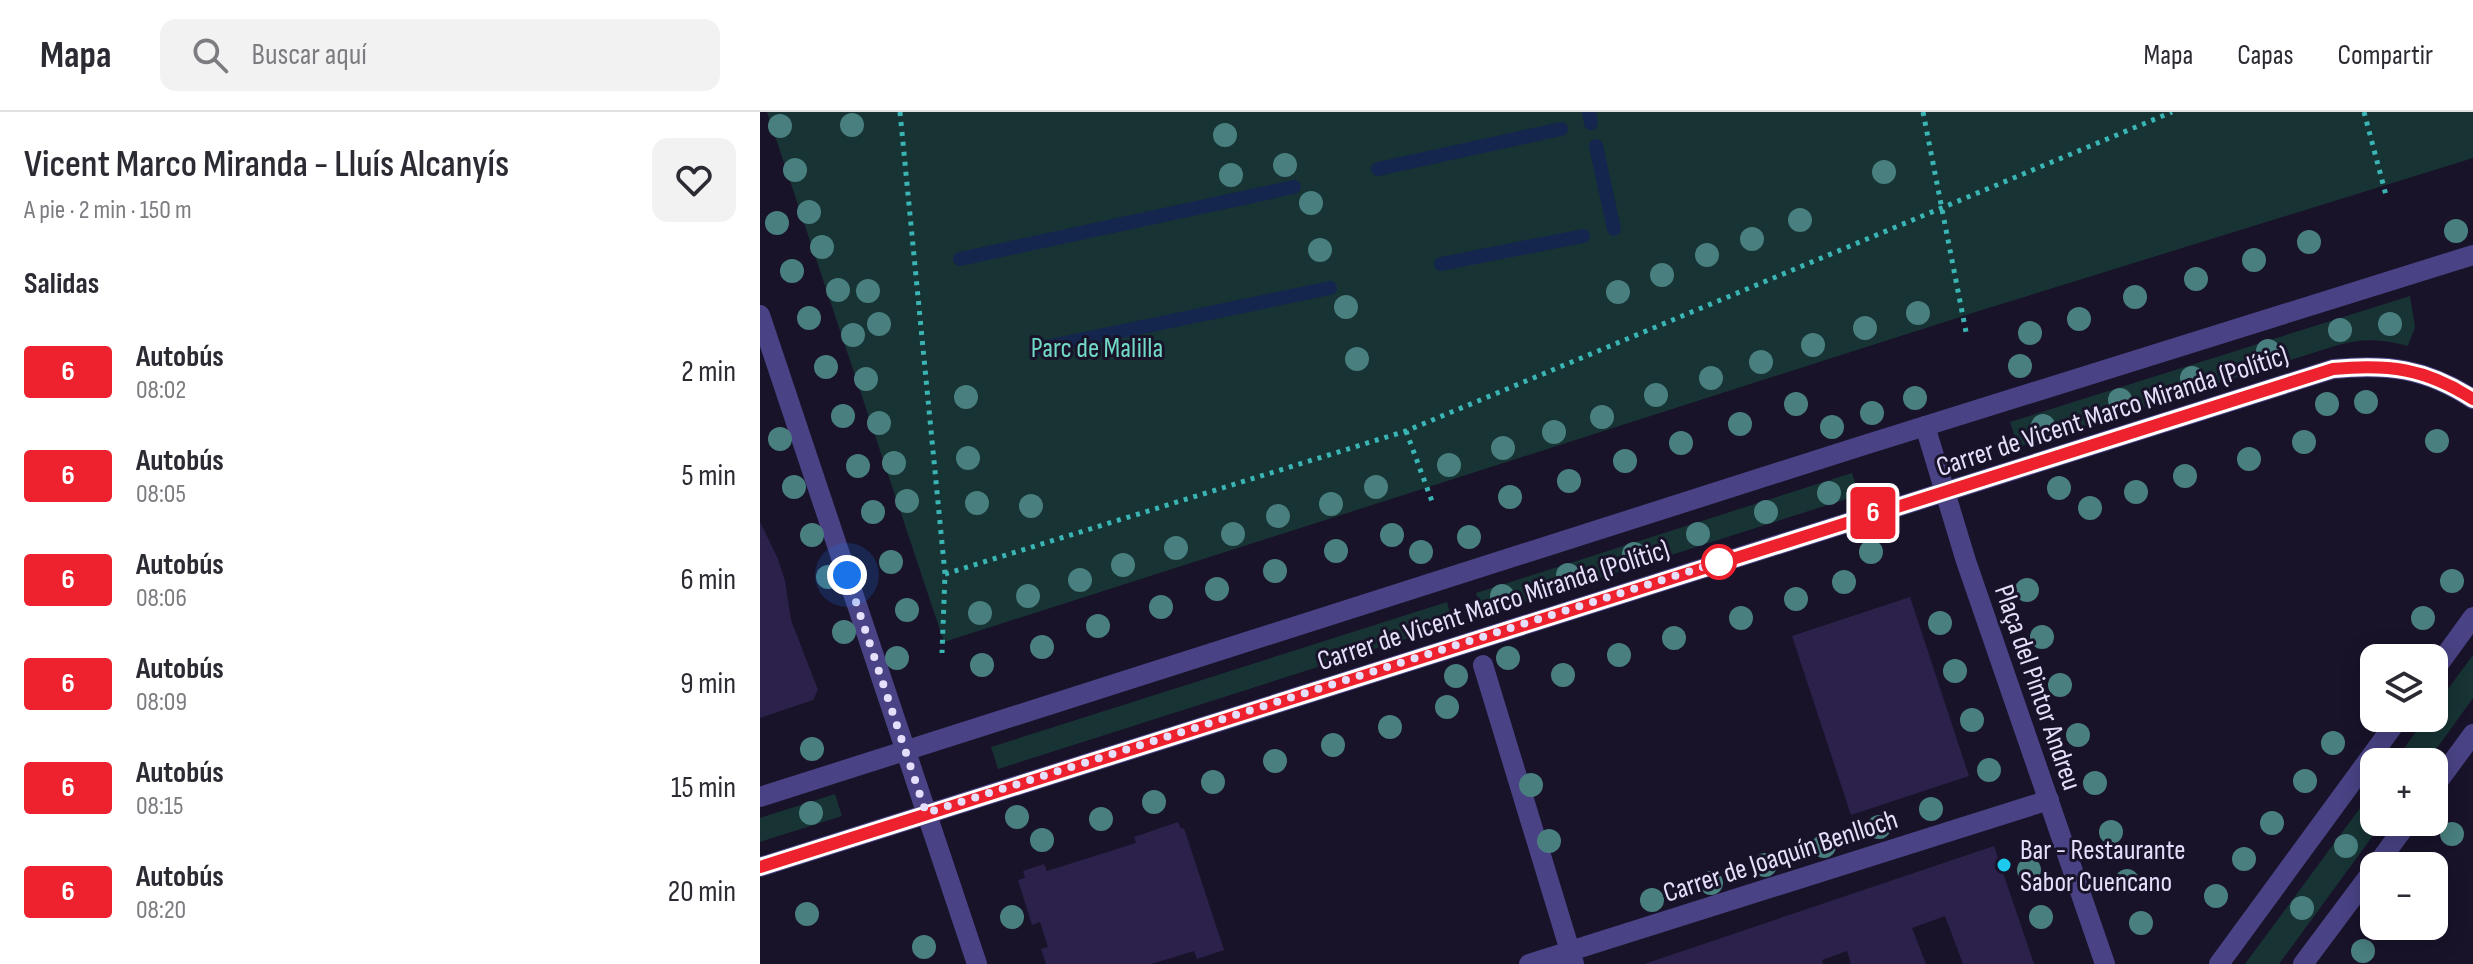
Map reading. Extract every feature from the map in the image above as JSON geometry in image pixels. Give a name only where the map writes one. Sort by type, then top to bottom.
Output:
[{"type":"street","name":"Carrer de Vicent Marco Miranda (Polític)","points":[[760,797],[2473,255]]},
{"type":"street","points":[[760,315],[977,964]]},
{"type":"street","name":"Carrer de Vicent Marco Miranda (Polític)","points":[[760,867],[2333,369],[2373,365],[2405,369],[2450,386],[2473,399]]},
{"type":"street","name":"Plaça del Pintor Andreu","points":[[1925,426],[1966,561],[2105,964]]},
{"type":"street","points":[[2448,652],[2473,617]]},
{"type":"street","points":[[1483,665],[1572,958]]},
{"type":"street","points":[[2219,964],[2389,732]]},
{"type":"street","points":[[2448,768],[2473,734]]},
{"type":"street","name":"Carrer de Joaquín Benlloch","points":[[1529,964],[1572,958],[2049,800]]},
{"type":"street","points":[[2303,964],[2360,887]]},
{"type":"path","points":[[900,112],[945,574],[942,653]]},
{"type":"path","points":[[1923,112],[1966,332]]},
{"type":"path","points":[[945,574],[1406,431],[2172,112]]},
{"type":"path","points":[[2364,112],[2387,199]]},
{"type":"path","points":[[1406,431],[1433,504]]},
{"type":"green space","name":"Parc de Malilla","points":[[767,112],[2473,112],[2473,158],[1982,310],[944,642]]},
{"type":"green space","points":[[2410,296],[2415,327],[2408,346],[2373,340],[2338,345],[2018,447],[2010,422]]},
{"type":"green space","points":[[1852,473],[1859,495],[1483,615],[1476,593]]},
{"type":"green space","points":[[1447,602],[1453,624],[998,769],[991,747]]},
{"type":"green space","points":[[2473,655],[2473,698],[2437,748],[2404,748],[2416,732],[2448,732],[2448,689]]},
{"type":"green space","points":[[835,794],[842,816],[760,842],[760,818]]},
{"type":"green space","points":[[2360,808],[2360,836],[2373,836],[2279,964],[2245,964]]},
{"type":"building","points":[[760,522],[778,559],[791,620],[818,690],[813,700],[760,718]]},
{"type":"building","points":[[1910,597],[1969,776],[1851,815],[1792,636]]},
{"type":"building","points":[[1178,822],[1181,829],[1184,828],[1224,950],[1197,959],[1194,951],[1151,964],[1046,964],[1041,949],[1048,947],[1040,922],[1032,925],[1018,880],[1025,878],[1023,871],[1044,864],[1047,871],[1136,843],[1134,837]]},
{"type":"building","points":[[1994,846],[2034,964],[1963,964],[1945,916],[1912,928],[1926,964],[1851,964],[1847,951],[1822,960],[1823,964],[1644,964]]},
{"type":"waterway","points":[[1589,112],[1591,123]]},
{"type":"waterway","points":[[1378,169],[1561,129]]},
{"type":"waterway","points":[[1596,146],[1614,229]]},
{"type":"waterway","points":[[960,259],[1294,187]]},
{"type":"waterway","points":[[1441,264],[1583,236]]},
{"type":"waterway","points":[[1036,349],[1330,288]]},
{"type":"bus line","name":"6","points":[[760,867],[2333,369],[2373,365],[2405,369],[2450,386],[2473,399]]},
{"type":"place","name":"Bar - Restaurante Sabor Cuencano","points":[[2004,865]]},
{"type":"route","points":[[847,575],[926,813],[1719,562]]}]
